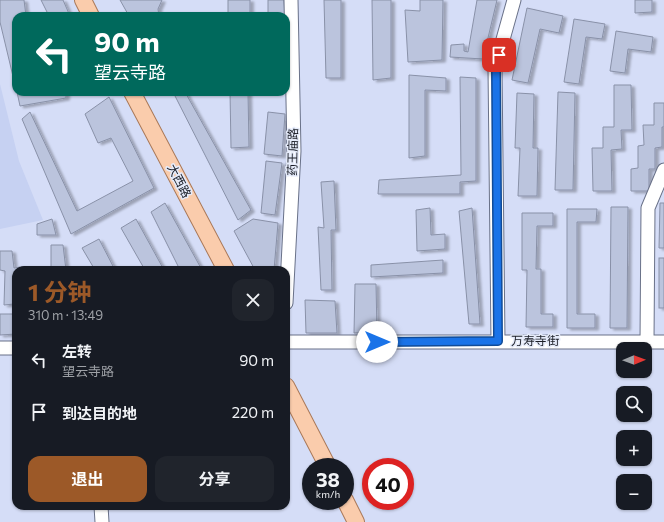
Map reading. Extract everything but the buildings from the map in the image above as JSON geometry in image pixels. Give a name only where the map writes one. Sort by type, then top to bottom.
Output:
[{"type":"main road","points":[[83,0],[89,12]]},
{"type":"main road","name":"大西路","points":[[134,96],[224,266]]},
{"type":"main road","points":[[290,394],[323,458]]},
{"type":"main road","points":[[350,510],[356,522]]},
{"type":"street","name":"药王庙路","points":[[288,266],[294,151],[290,0]]},
{"type":"street","points":[[498,341],[496,68],[514,0]]},
{"type":"street","points":[[646,342],[648,208],[664,170]]},
{"type":"street","name":"万寿寺街","points":[[290,342],[646,342]]},
{"type":"street","name":"万寿寺街","points":[[652,342],[664,342]]},
{"type":"street","points":[[0,348],[12,348]]},
{"type":"street","points":[[101,510],[102,522]]},
{"type":"shaded area","points":[[0,84],[19,161],[43,220],[0,229]]},
{"type":"route","points":[[377,342],[498,341],[496,68],[499,55]]}]
